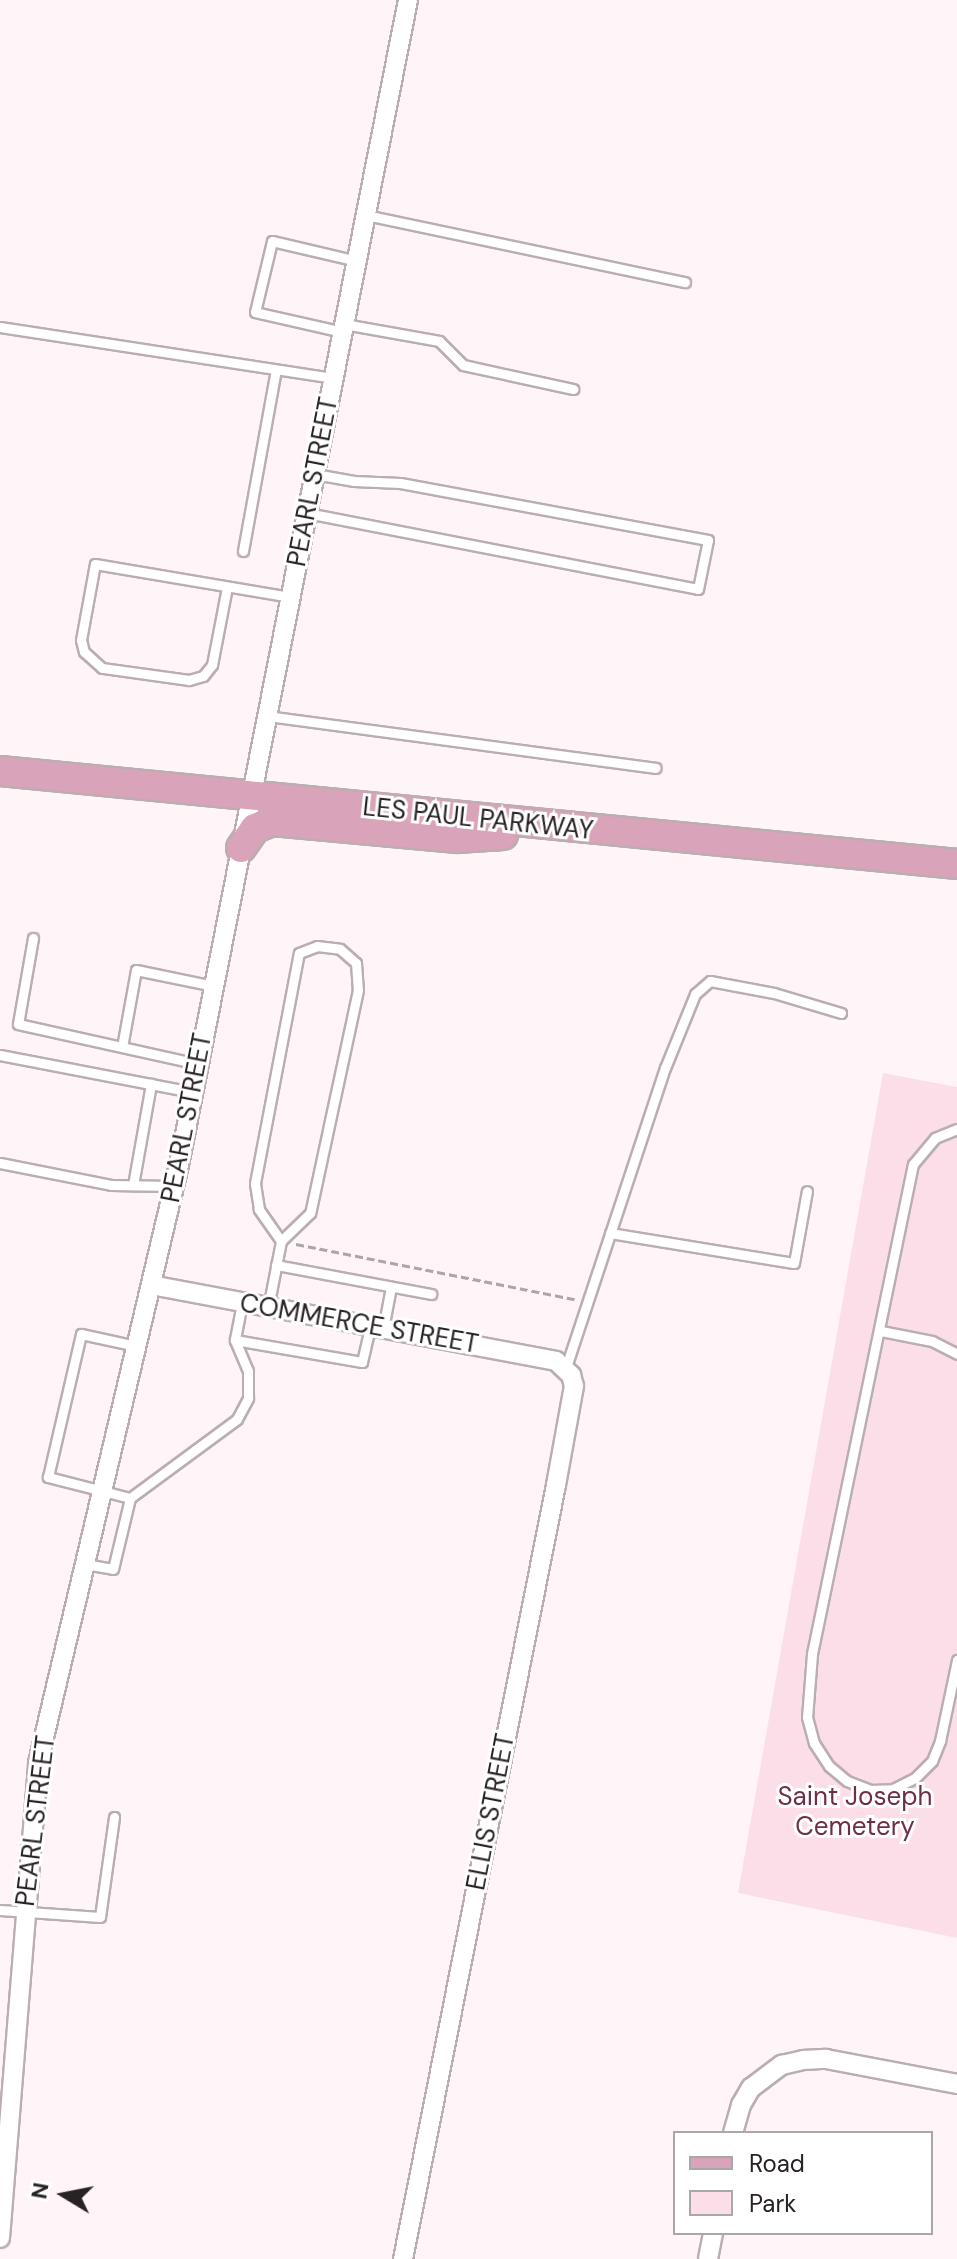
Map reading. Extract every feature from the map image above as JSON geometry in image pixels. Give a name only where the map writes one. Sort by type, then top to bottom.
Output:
[{"type":"main road","name":"LES PAUL PARKWAY","points":[[0,771],[957,864]]},
{"type":"main road","points":[[241,848],[255,828],[272,821],[457,838],[583,829]]},
{"type":"street","name":"PEARL STREET","points":[[0,2236],[6,2088],[38,1763],[174,1186],[408,0]]},
{"type":"street","name":"COMMERCE STREET","points":[[151,1285],[556,1361],[566,1367]]},
{"type":"street","name":"ELLIS STREET","points":[[403,2259],[574,1386],[566,1367]]},
{"type":"street","points":[[734,2131],[741,2105],[751,2088],[782,2065],[804,2060],[826,2059],[957,2084]]},
{"type":"street","points":[[708,2259],[713,2235]]},
{"type":"lane","points":[[366,215],[685,282]]},
{"type":"lane","points":[[357,261],[272,241],[255,312],[439,341],[463,365],[573,389]]},
{"type":"lane","points":[[0,327],[334,378]]},
{"type":"lane","points":[[243,551],[276,370]]},
{"type":"lane","points":[[307,513],[698,589],[708,540],[400,483],[354,481],[315,474]]},
{"type":"lane","points":[[227,587],[212,665],[203,676],[189,680],[102,668],[84,652],[81,640],[95,564],[291,597]]},
{"type":"lane","points":[[267,716],[656,768]]},
{"type":"lane","points":[[33,938],[18,1024],[198,1064]]},
{"type":"lane","points":[[268,1308],[281,1241],[310,1213],[358,990],[356,963],[340,949],[317,946],[299,953],[255,1183],[259,1209],[281,1241]]},
{"type":"lane","points":[[122,1047],[136,970],[214,986]]},
{"type":"lane","points":[[566,1367],[665,1068],[695,994],[710,981],[774,993],[841,1013]]},
{"type":"lane","points":[[0,1055],[193,1092]]},
{"type":"lane","points":[[133,1185],[151,1084]]},
{"type":"lane","points":[[957,1129],[935,1138],[913,1164],[806,1686],[810,1730],[829,1766],[847,1781],[870,1790],[893,1789],[915,1778],[932,1761],[940,1741],[957,1660]]},
{"type":"lane","points":[[0,1163],[111,1185],[174,1186]]},
{"type":"lane","points":[[610,1233],[794,1263],[807,1191]]},
{"type":"lane","points":[[276,1265],[431,1294]]},
{"type":"lane","points":[[235,1340],[362,1362],[391,1287]]},
{"type":"lane","points":[[85,1564],[113,1569],[130,1498],[237,1419],[248,1398],[248,1371],[235,1340],[242,1303]]},
{"type":"lane","points":[[881,1331],[932,1341],[957,1354]]},
{"type":"lane","points":[[130,1498],[48,1477],[81,1334],[136,1346]]},
{"type":"lane","points":[[0,1910],[100,1917],[114,1817]]},
{"type":"path","points":[[281,1241],[560,1296]]},
{"type":"green space","name":"Saint Joseph Cemetery","points":[[883,1073],[957,1087],[957,1938],[738,1893]]}]
